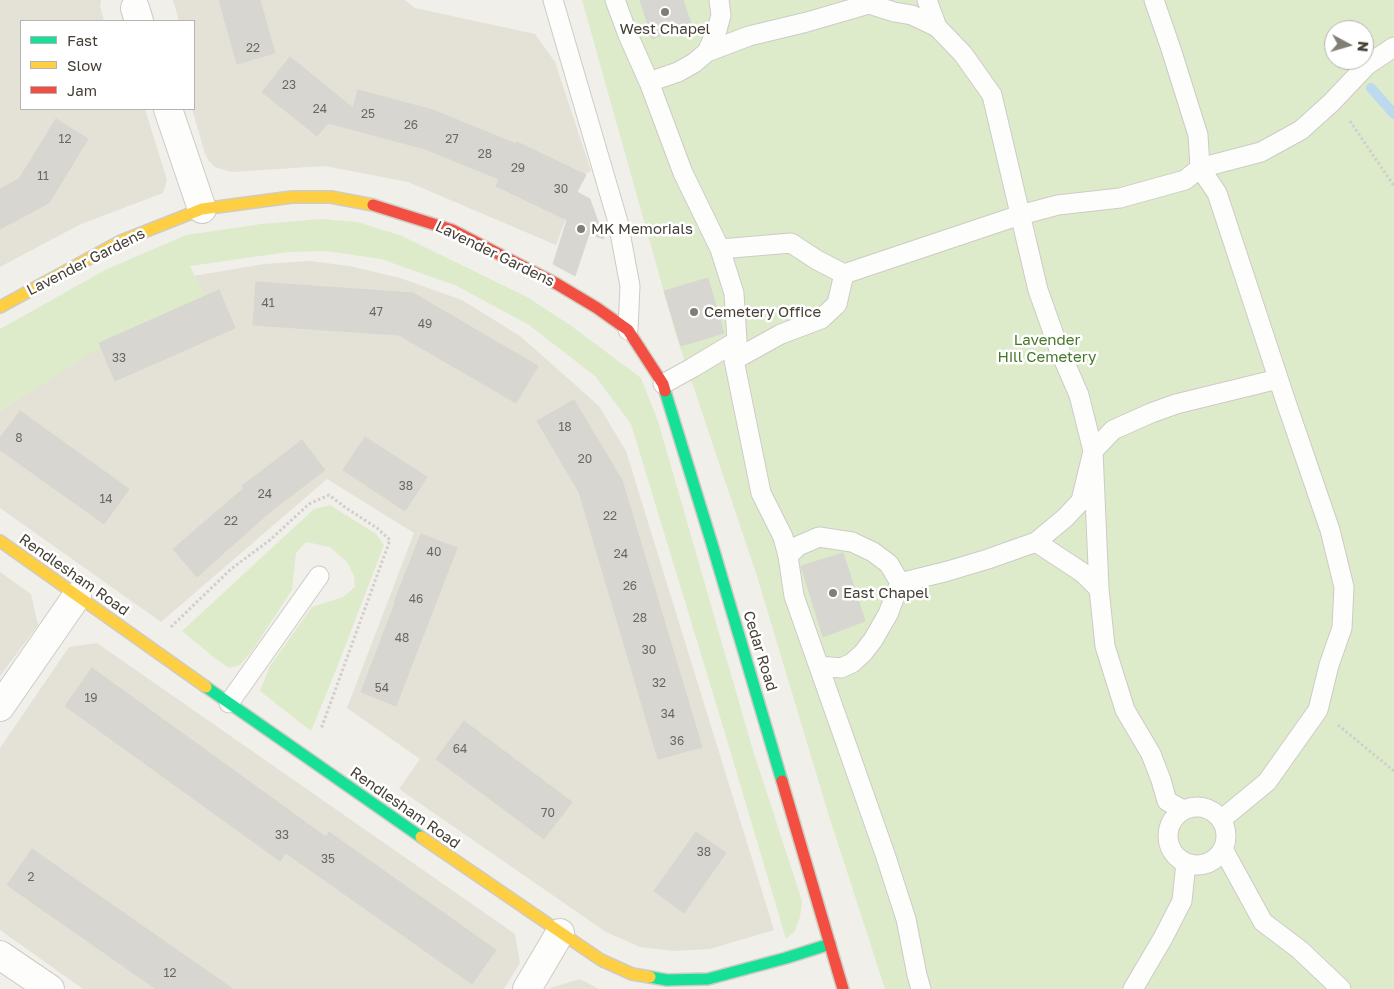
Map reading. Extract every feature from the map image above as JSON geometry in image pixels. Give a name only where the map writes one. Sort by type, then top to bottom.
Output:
[{"type":"street","points":[[168,110],[202,209]]},
{"type":"street","name":"Lavender Gardens","points":[[0,307],[121,242],[202,209],[292,197],[331,198],[368,204],[452,230],[557,284],[597,308],[628,330]]},
{"type":"street","name":"Cedar Road","points":[[628,330],[663,384],[843,989]]},
{"type":"street","name":"Rendlesham Road","points":[[0,541],[307,758],[601,960],[632,974],[667,980],[708,979],[778,961],[830,944]]},
{"type":"street","points":[[0,707],[77,596]]},
{"type":"street","points":[[527,989],[560,933]]},
{"type":"street","points":[[0,955],[50,989]]},
{"type":"lane","points":[[553,0],[618,222],[630,286],[628,330]]},
{"type":"lane","points":[[615,0],[649,82],[683,173],[720,249],[734,293],[736,350],[761,493],[783,537],[794,596],[849,749],[906,918],[921,989]]},
{"type":"lane","points":[[707,52],[717,30],[720,15],[719,0]]},
{"type":"lane","points":[[927,0],[937,27]]},
{"type":"lane","points":[[1154,0],[1198,135],[1200,168],[1217,194],[1330,530],[1344,587],[1342,628],[1328,665],[1318,710],[1267,782],[1222,819]]},
{"type":"lane","points":[[649,82],[678,72],[694,63],[707,52],[749,36],[807,22],[871,2],[894,12],[912,15],[937,27],[963,54],[992,95],[1038,290],[1059,349],[1080,395],[1093,451],[1099,589],[1106,646],[1125,710],[1151,754],[1167,802],[1183,810]]},
{"type":"lane","points":[[720,249],[791,243],[817,260],[844,274],[1058,204],[1120,198],[1184,180],[1200,168],[1261,152],[1301,130],[1331,103],[1367,65],[1394,47]]},
{"type":"lane","points":[[663,384],[692,368],[821,319],[837,304],[844,274]]},
{"type":"lane","points":[[900,582],[948,571],[1036,542],[1065,518],[1081,501],[1093,451],[1113,430],[1151,413],[1185,402],[1278,379]]},
{"type":"lane","points":[[788,556],[798,546],[819,537],[852,542],[873,552],[889,564],[900,582]]},
{"type":"lane","points":[[1036,542],[1082,573],[1099,589]]},
{"type":"lane","points":[[229,703],[319,576]]},
{"type":"lane","points":[[819,666],[841,668],[852,663],[863,653],[888,614],[900,582]]},
{"type":"lane","points":[[1193,807],[1204,808],[1214,811],[1222,819],[1227,839],[1218,858],[1197,866],[1186,864],[1178,858],[1171,848],[1168,838],[1174,818],[1183,810],[1193,807]]},
{"type":"lane","points":[[1223,849],[1263,922],[1300,950],[1341,989]]},
{"type":"lane","points":[[1133,989],[1182,901],[1186,864]]},
{"type":"path","points":[[1331,103],[1347,116],[1394,186]]},
{"type":"path","points":[[1318,710],[1394,771]]},
{"type":"shaded area","points":[[0,0],[101,0],[100,6],[104,20],[20,20],[20,110],[145,110],[167,180],[163,193],[81,224],[0,267]]},
{"type":"shaded area","points":[[173,0],[405,0],[415,8],[535,34],[555,62],[591,171],[582,176],[556,245],[408,182],[325,166],[231,172],[215,167],[205,154],[192,110],[195,110],[195,20],[179,20]]},
{"type":"shaded area","points":[[310,261],[349,266],[400,278],[462,300],[520,336],[599,406],[626,451],[774,930],[710,949],[675,951],[640,947],[606,932],[399,789],[420,759],[347,708],[414,533],[327,479],[161,622],[0,508],[0,411],[74,363],[193,276],[264,264]]},
{"type":"shaded area","points":[[0,572],[31,594],[38,625],[0,676]]},
{"type":"shaded area","points":[[97,643],[515,934],[520,963],[504,989],[83,989],[0,930],[0,748],[69,647]]},
{"type":"shaded area","points":[[580,979],[599,989],[550,989],[550,988]]},
{"type":"green space","name":"Lavender Hill Cemetery","points":[[582,0],[1394,0],[1394,989],[885,989],[829,816],[757,576],[676,335]]},
{"type":"green space","points":[[322,219],[358,222],[402,236],[527,297],[570,325],[641,378],[658,421],[751,744],[802,901],[800,917],[795,931],[786,939],[631,424],[596,377],[529,325],[457,286],[381,259],[326,251],[288,252],[190,266],[208,301],[94,351],[0,411],[0,329],[105,270],[186,235],[261,224]]},
{"type":"green space","points":[[330,505],[376,534],[384,545],[311,731],[260,691],[270,666],[312,607],[343,597],[355,587],[354,576],[347,562],[330,547],[306,542],[296,553],[292,590],[252,651],[240,665],[229,668],[182,631],[314,509]]},
{"type":"building","points":[[219,0],[260,0],[275,53],[237,64]]},
{"type":"building","name":"West Chapel","points":[[640,0],[683,0],[691,24],[652,39]]},
{"type":"building","points":[[290,57],[353,108],[358,90],[433,110],[516,144],[517,142],[586,175],[577,192],[590,199],[604,239],[589,234],[575,276],[553,264],[567,220],[496,186],[499,179],[425,149],[328,123],[317,136],[262,92]]},
{"type":"building","points":[[56,119],[88,139],[49,203],[0,229],[0,189],[19,179]]},
{"type":"building","name":"Cemetery Office","points":[[708,278],[724,333],[681,346],[664,291]]},
{"type":"building","points":[[256,282],[413,293],[538,366],[516,403],[399,335],[253,325]]},
{"type":"building","points":[[219,290],[235,328],[115,381],[99,343]]},
{"type":"building","points":[[574,400],[622,480],[702,747],[658,759],[579,492],[537,421]]},
{"type":"building","points":[[20,411],[129,489],[104,524],[0,450],[0,438]]},
{"type":"building","points":[[365,437],[427,477],[405,511],[343,470]]},
{"type":"building","points":[[302,440],[325,470],[271,511],[197,577],[173,549],[244,488],[242,486]]},
{"type":"building","points":[[421,534],[457,548],[396,706],[361,692]]},
{"type":"building","name":"East Chapel","points":[[843,553],[865,621],[823,637],[801,566]]},
{"type":"building","points":[[92,668],[326,837],[329,832],[496,950],[472,984],[286,853],[280,861],[65,706]]},
{"type":"building","points":[[464,721],[572,802],[544,839],[436,759]]},
{"type":"building","points":[[696,832],[726,853],[684,913],[654,891]]},
{"type":"building","points":[[32,849],[233,989],[156,989],[7,885]]},
{"type":"waterway","points":[[1371,88],[1394,114]]},
{"type":"traffic: fast","points":[[665,391],[782,781]]},
{"type":"traffic: fast","points":[[206,687],[421,837]]},
{"type":"traffic: fast","points":[[650,977],[667,980],[708,979],[830,944]]},
{"type":"traffic: slow","points":[[0,307],[121,241],[202,209],[292,197],[331,197],[373,205]]},
{"type":"traffic: slow","points":[[0,541],[206,687]]},
{"type":"traffic: slow","points":[[421,837],[601,960],[632,974],[650,977]]},
{"type":"traffic: jam","points":[[373,205],[452,230],[557,284],[597,308],[628,330],[663,384],[665,391]]},
{"type":"traffic: jam","points":[[782,781],[843,989]]},
{"type":"place","name":"West Chapel","points":[[665,12]]},
{"type":"place","name":"MK Memorials","points":[[581,229]]},
{"type":"place","name":"Cemetery Office","points":[[694,312]]},
{"type":"place","name":"East Chapel","points":[[833,593]]}]
